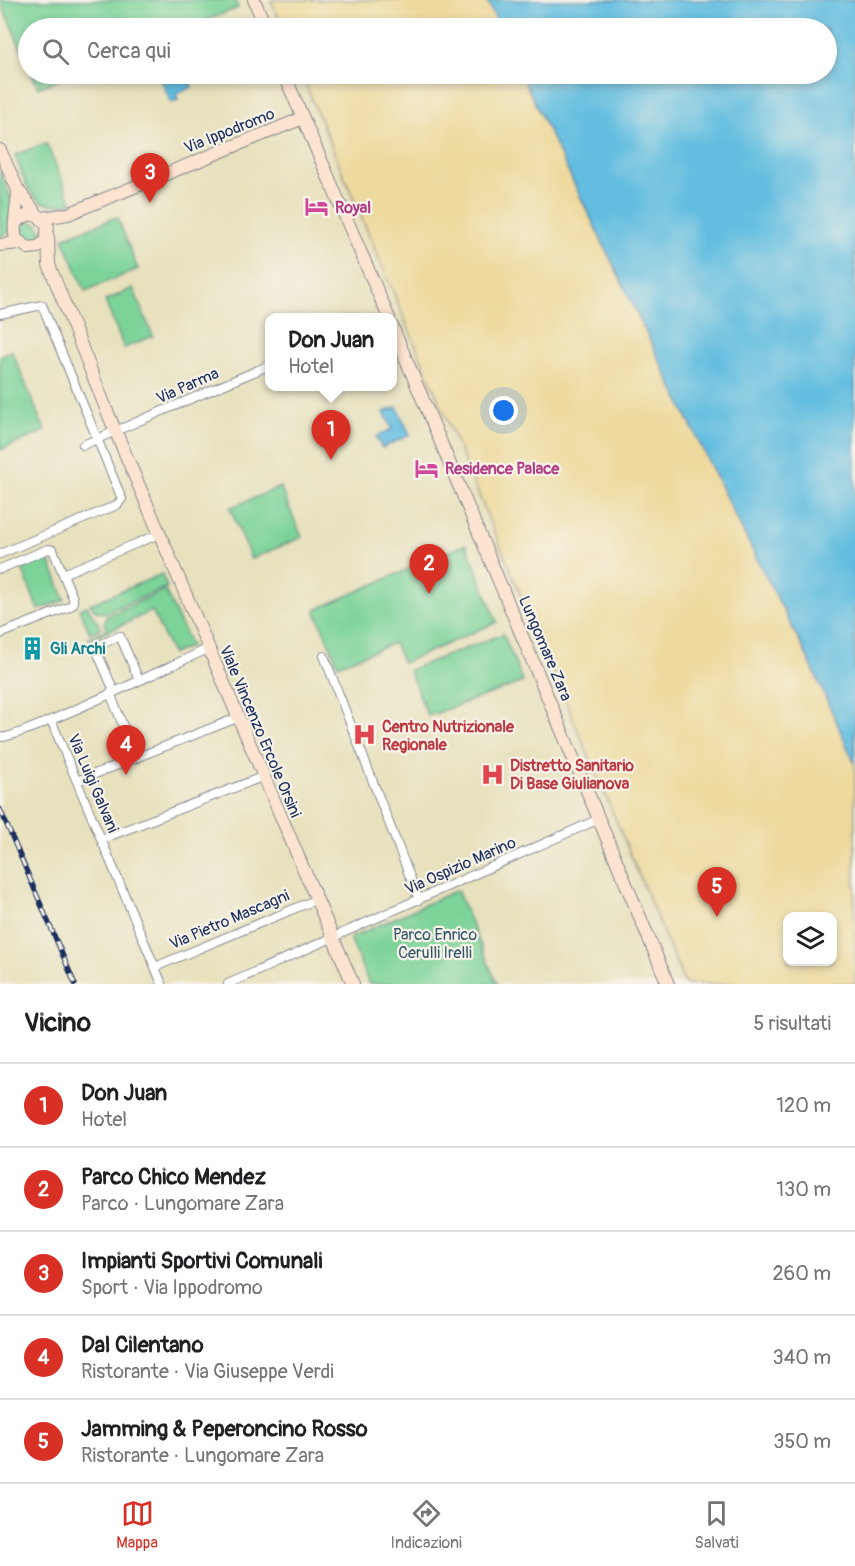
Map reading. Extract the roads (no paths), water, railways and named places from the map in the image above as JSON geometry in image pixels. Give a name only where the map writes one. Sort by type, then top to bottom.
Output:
[{"type":"street","points":[[254,0],[262,18]]},
{"type":"street","points":[[288,84],[384,313]]},
{"type":"street","name":"Via Ippodromo","points":[[19,237],[24,215],[40,217],[68,214],[303,118]]},
{"type":"street","points":[[0,150],[18,190],[40,217],[48,235],[49,266]]},
{"type":"street","points":[[18,190],[19,237],[49,266]]},
{"type":"street","name":"Via Ippodromo","points":[[0,243],[19,237],[42,245],[48,235],[68,214]]},
{"type":"street","name":"Viale Vincenzo Ercole Orsini","points":[[49,266],[159,534],[353,984]]},
{"type":"street","points":[[0,314],[42,305],[122,499],[121,502],[0,554]]},
{"type":"street","name":"Lungomare Zara","points":[[397,336],[668,984]]},
{"type":"street","name":"Via Parma","points":[[83,445],[265,367]]},
{"type":"street","points":[[63,574],[159,534]]},
{"type":"street","points":[[0,569],[48,549],[53,550],[73,604],[0,634]]},
{"type":"street","points":[[136,758],[95,647],[120,636],[139,680]]},
{"type":"street","name":"Via Luigi Galvani","points":[[162,984],[51,720],[208,649]]},
{"type":"street","points":[[324,656],[419,900]]},
{"type":"street","points":[[77,781],[237,718]]},
{"type":"street","points":[[0,737],[9,738],[51,720]]},
{"type":"street","points":[[102,839],[262,777]]},
{"type":"street","name":"Via Ospizio Marino","points":[[228,984],[247,980],[599,819]]},
{"type":"street","name":"Via Pietro Mascagni","points":[[155,967],[315,900]]},
{"type":"water","points":[[487,0],[855,0],[855,764],[810,662],[736,518],[526,84],[837,84],[837,18],[495,18]]},
{"type":"water","points":[[163,84],[191,84],[192,87],[176,94],[178,100],[171,103]]},
{"type":"water","points":[[397,407],[410,435],[382,448],[376,437],[392,429],[384,412]]},
{"type":"railway","points":[[0,809],[75,984]]},
{"type":"place","name":"Impianti Sportivi Comunali","points":[[150,203]]},
{"type":"place","name":"Royal","points":[[317,207]]},
{"type":"place","name":"Don Juan","points":[[331,460]]},
{"type":"place","name":"Residence Palace","points":[[427,468]]},
{"type":"place","name":"Parco Chico Mendez","points":[[429,594]]},
{"type":"place","name":"Gli Archi","points":[[32,648]]},
{"type":"place","name":"Centro Nutrizionale Regionale","points":[[364,735]]},
{"type":"place","name":"Distretto Sanitario Di Base Giulianova","points":[[492,774]]},
{"type":"place","name":"Dal Cilentano","points":[[126,775]]},
{"type":"place","name":"Jamming & Peperoncino Rosso","points":[[717,917]]},
{"type":"park label","name":"Parco Enrico Cerulli Irelli","points":[[435,943]]}]
